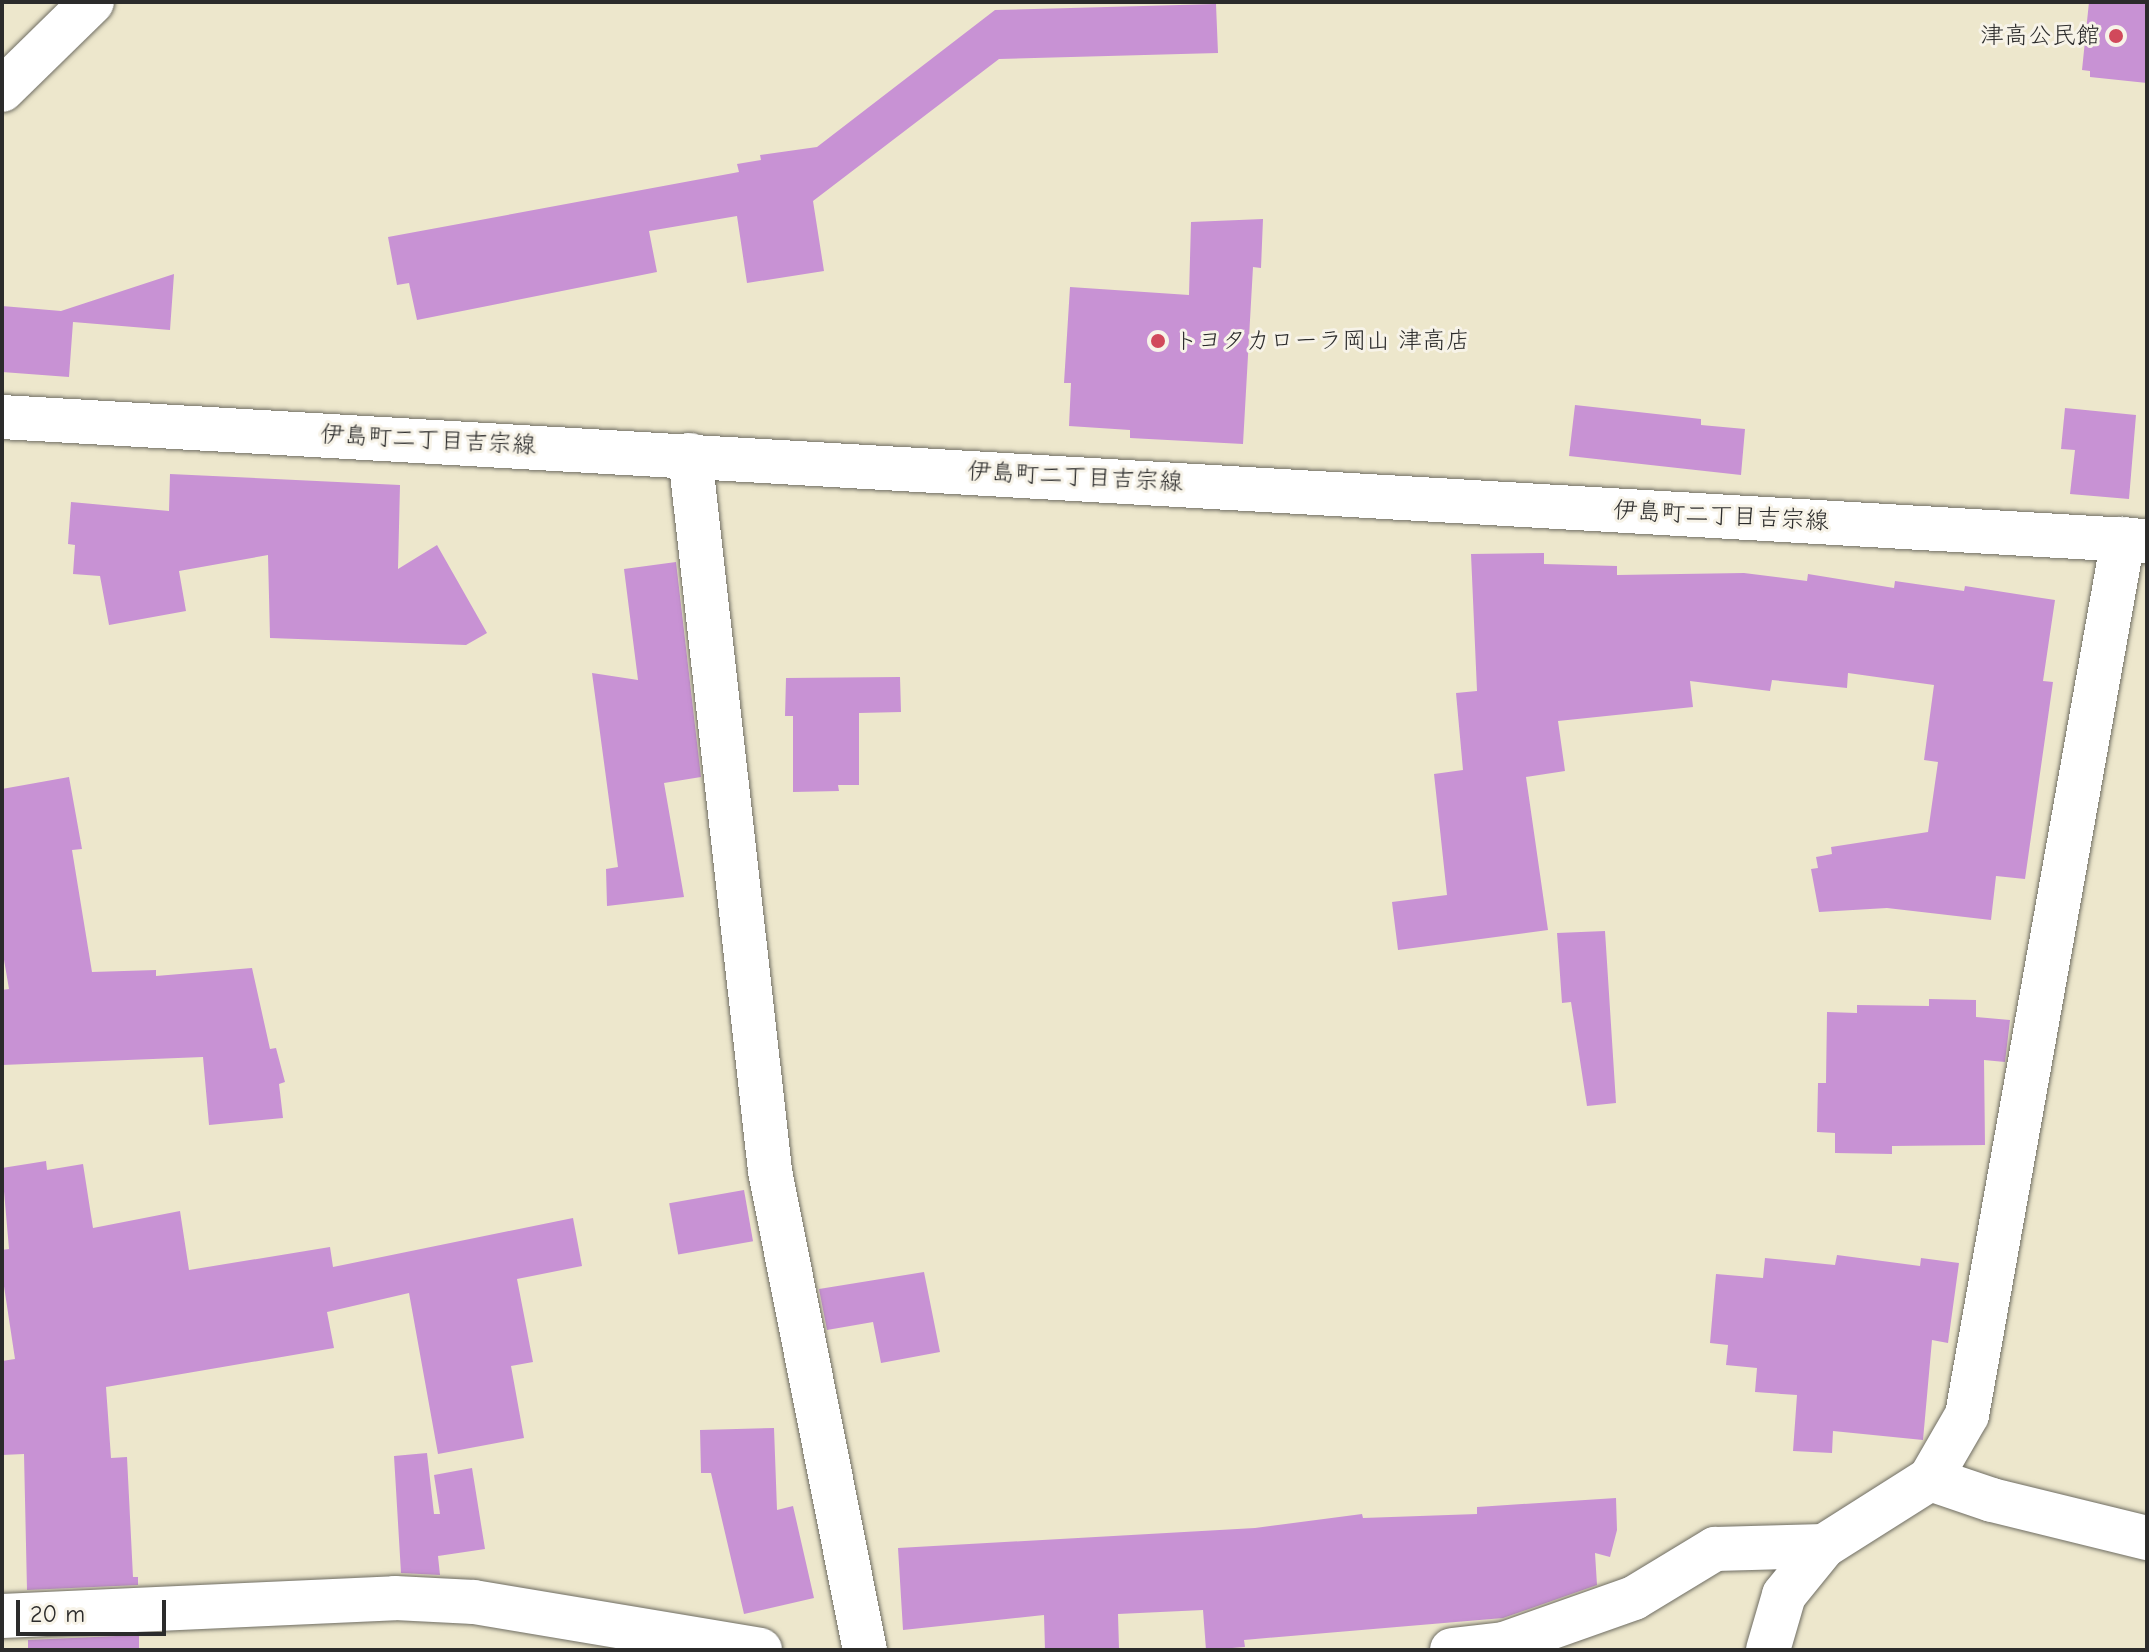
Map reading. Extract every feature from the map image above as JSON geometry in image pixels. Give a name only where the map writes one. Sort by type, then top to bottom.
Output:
[{"type":"street","points":[[2,90],[92,2]]},
{"type":"street","name":"伊島町二丁目吉宗線","points":[[2,417],[2135,540]]},
{"type":"street","points":[[690,455],[770,1171],[865,1650]]},
{"type":"street","points":[[1768,1650],[1784,1595],[1824,1546],[1930,1479],[1967,1415],[2135,540]]},
{"type":"street","points":[[1930,1479],[1992,1500],[2147,1538]]},
{"type":"street","points":[[1452,1650],[1504,1644],[1634,1598],[1715,1549],[1824,1546]]},
{"type":"street","points":[[2,1616],[395,1598],[474,1602],[760,1650]]},
{"type":"building","name":"津高公民館","points":[[2089,2],[2147,2],[2147,83],[2090,77],[2090,71],[2082,70]]},
{"type":"building","points":[[1216,4],[1218,53],[999,59],[813,201],[824,271],[747,283],[737,216],[649,231],[657,272],[417,320],[409,283],[397,285],[388,237],[739,172],[737,164],[761,160],[760,155],[817,147],[995,10]]},
{"type":"building","name":"トヨタカローラ岡山 津高店","points":[[1263,219],[1261,268],[1253,267],[1243,444],[1130,438],[1130,430],[1069,426],[1071,383],[1064,383],[1070,287],[1189,295],[1191,222]]},
{"type":"building","points":[[174,274],[170,330],[73,322],[69,377],[2,372],[2,306],[61,311]]},
{"type":"building","points":[[1575,405],[1701,419],[1701,425],[1745,429],[1741,475],[1569,456]]},
{"type":"building","points":[[2065,408],[2136,415],[2129,499],[2070,494],[2075,450],[2061,449]]},
{"type":"building","points":[[170,474],[400,485],[398,569],[437,545],[487,633],[466,645],[270,638],[268,555],[179,571],[186,611],[109,625],[100,576],[73,574],[75,545],[68,544],[71,502],[169,511]]},
{"type":"building","points":[[1544,553],[1544,564],[1617,566],[1617,575],[1744,573],[1807,581],[1808,574],[1894,588],[1895,581],[1964,591],[1965,586],[2055,600],[2043,681],[2053,682],[2025,879],[1996,876],[1991,920],[1887,908],[1819,912],[1811,869],[1818,868],[1816,857],[1832,854],[1831,847],[1928,832],[1938,762],[1924,760],[1934,685],[1848,673],[1847,688],[1772,680],[1770,691],[1690,681],[1693,707],[1558,721],[1565,771],[1526,777],[1548,930],[1398,950],[1392,902],[1447,895],[1434,774],[1463,770],[1456,693],[1477,691],[1471,554]]},
{"type":"building","points":[[676,562],[701,777],[664,783],[684,897],[607,906],[606,869],[618,867],[592,673],[638,680],[624,569]]},
{"type":"building","points":[[900,677],[901,712],[859,713],[859,785],[838,785],[839,791],[793,792],[793,716],[785,716],[786,678]]},
{"type":"building","points":[[69,777],[82,849],[72,850],[92,972],[156,970],[156,976],[252,968],[270,1049],[276,1048],[285,1082],[279,1084],[283,1118],[209,1125],[203,1057],[2,1065],[2,990],[9,989],[2,948],[2,789]]},
{"type":"building","points":[[1605,931],[1616,1103],[1587,1106],[1571,1002],[1562,1003],[1557,933]]},
{"type":"building","points":[[1929,999],[1976,1000],[1976,1017],[2010,1020],[2005,1062],[1984,1060],[1985,1145],[1892,1146],[1892,1154],[1835,1153],[1835,1133],[1817,1132],[1818,1083],[1826,1083],[1827,1012],[1857,1013],[1857,1005],[1929,1006]]},
{"type":"building","points":[[46,1161],[47,1170],[83,1164],[93,1228],[180,1211],[189,1270],[330,1247],[333,1267],[573,1218],[582,1266],[517,1279],[533,1362],[511,1366],[524,1438],[438,1454],[409,1293],[327,1312],[334,1348],[106,1387],[111,1458],[127,1457],[133,1577],[138,1577],[138,1585],[27,1590],[24,1454],[2,1455],[2,1361],[15,1359],[2,1273],[2,1250],[9,1249],[2,1168]]},
{"type":"building","points":[[744,1190],[753,1241],[678,1254],[669,1203]]},
{"type":"building","points":[[1837,1255],[1920,1266],[1921,1258],[1959,1263],[1948,1343],[1932,1340],[1923,1440],[1833,1431],[1832,1453],[1793,1451],[1797,1395],[1755,1392],[1757,1368],[1726,1365],[1728,1345],[1710,1343],[1716,1274],[1763,1278],[1765,1258],[1835,1265]]},
{"type":"building","points":[[924,1272],[940,1352],[881,1363],[873,1322],[827,1330],[819,1289]]},
{"type":"building","points":[[774,1428],[777,1510],[793,1506],[814,1598],[744,1614],[711,1473],[701,1473],[700,1430]]},
{"type":"building","points":[[427,1453],[434,1514],[440,1514],[434,1475],[472,1468],[485,1549],[438,1556],[440,1575],[401,1573],[394,1456]]},
{"type":"building","points":[[1616,1498],[1617,1530],[1610,1557],[1595,1553],[1597,1585],[1503,1618],[1244,1640],[1245,1647],[1206,1650],[1203,1610],[1118,1614],[1119,1648],[1045,1650],[1044,1615],[903,1630],[898,1548],[1255,1528],[1362,1514],[1363,1518],[1477,1514],[1477,1507]]},
{"type":"building","points":[[139,1635],[139,1650],[28,1650],[28,1640]]},
{"type":"place","name":"津高公民館","points":[[2116,36]]},
{"type":"place","name":"トヨタカローラ岡山 津高店","points":[[1158,341]]}]
